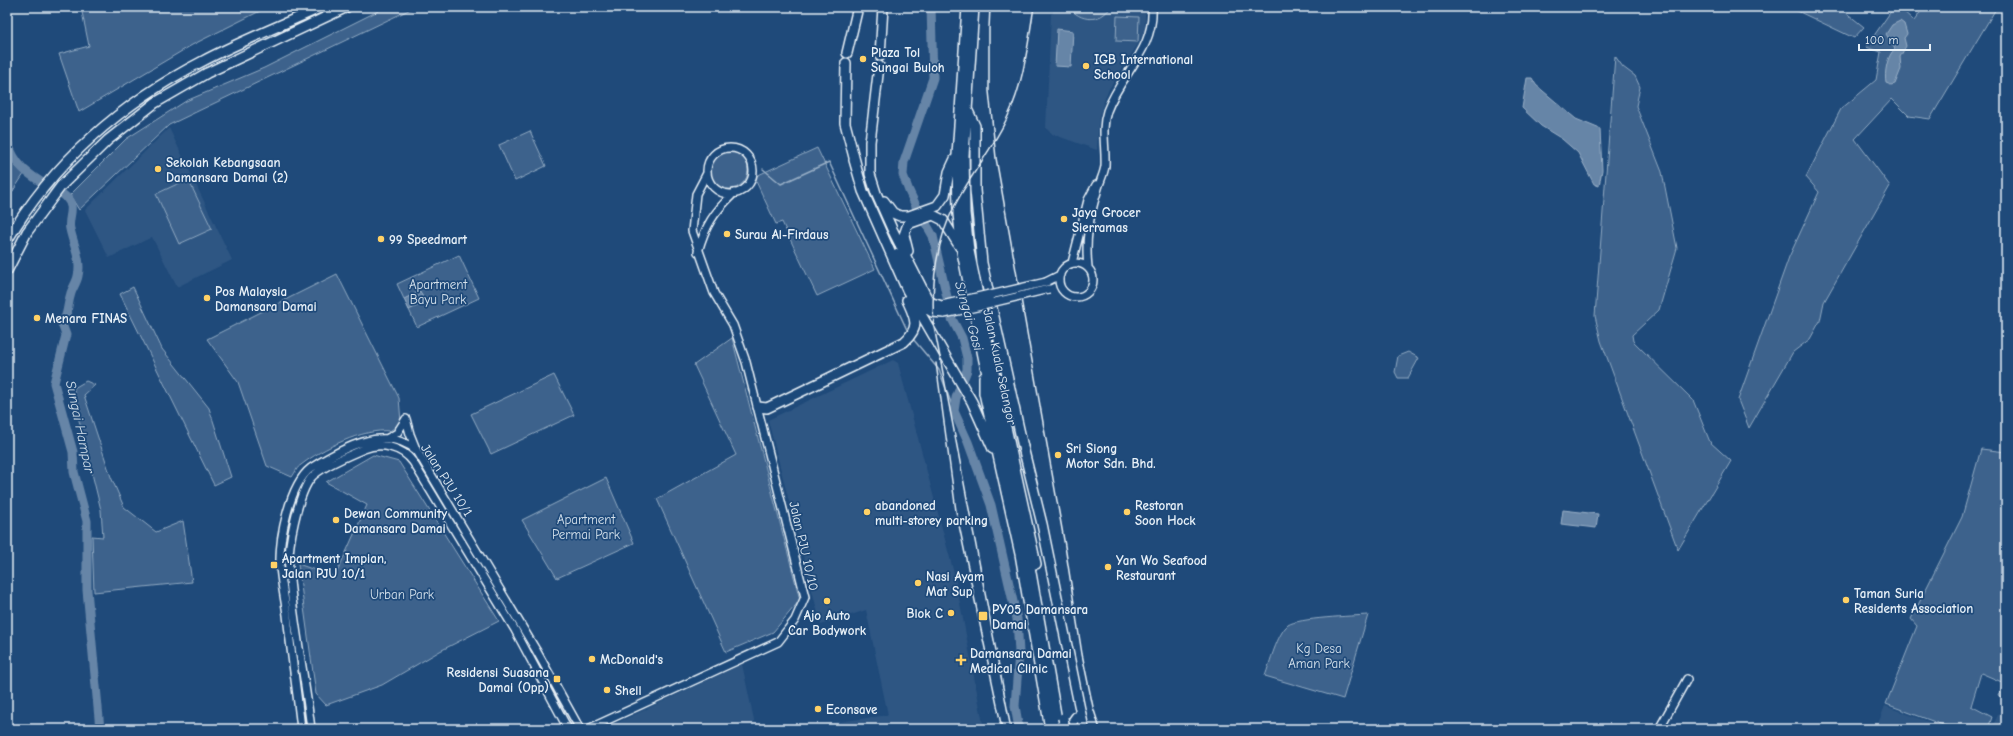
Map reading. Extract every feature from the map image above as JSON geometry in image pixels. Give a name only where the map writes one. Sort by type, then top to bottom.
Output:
[{"type":"highway","points":[[7,241],[50,178],[100,129],[150,92],[203,61],[322,7]]},
{"type":"highway","points":[[7,271],[27,232],[61,186],[108,140],[156,103],[208,73],[348,7]]},
{"type":"highway","points":[[847,53],[858,7]]},
{"type":"highway","points":[[880,56],[883,7]]},
{"type":"highway","name":"Jalan Kuala Selangor","points":[[967,7],[957,155],[958,214],[962,252],[984,361],[1024,533],[1054,724],[1059,729]]},
{"type":"highway","name":"Jalan Kuala Selangor","points":[[974,7],[964,178],[969,252],[991,359],[1031,532],[1054,724]]},
{"type":"highway","points":[[846,63],[845,123],[863,191],[907,290],[972,402],[990,443],[998,457]]},
{"type":"highway","points":[[879,66],[870,142],[870,174],[876,193],[889,222],[927,298],[943,310]]},
{"type":"highway","points":[[967,108],[975,126],[977,224],[982,262],[1042,524],[1084,729]]},
{"type":"highway","points":[[870,174],[887,207],[900,216],[910,219],[932,212],[941,202],[945,195],[949,172],[957,155]]},
{"type":"highway","points":[[854,160],[917,296],[924,307],[932,312],[990,299]]},
{"type":"highway","points":[[932,212],[939,216],[947,225],[962,252]]},
{"type":"highway","points":[[910,219],[904,235],[916,275]]},
{"type":"highway","points":[[758,407],[767,408],[899,345],[908,339],[915,330],[914,316],[896,275],[892,257]]},
{"type":"highway","points":[[984,361],[984,393],[1020,554],[1054,724],[1062,728],[1066,728],[1072,724],[1076,717]]},
{"type":"highway","points":[[1031,532],[1040,542],[1046,560],[1078,729]]},
{"type":"highway","name":"Jalan Kuala Selangor","points":[[1054,724],[1065,729]]},
{"type":"street","points":[[990,299],[1048,286],[1062,290],[1073,297],[1079,297],[1089,292],[1094,282],[1093,276],[1088,267],[1087,230],[1105,167],[1104,127],[1108,110],[1123,80],[1146,46],[1151,29],[1152,7]]},
{"type":"street","points":[[698,253],[702,238],[711,218],[721,205],[734,193],[747,186],[751,180],[752,165],[746,154],[736,148],[723,149],[711,158],[707,173],[713,186],[726,193],[734,193]]},
{"type":"street","name":"Jalan PJU 10/10","points":[[588,729],[778,642],[795,620],[806,597],[746,362],[733,325],[714,292],[698,253],[692,231],[696,194],[707,173]]},
{"type":"street","points":[[1072,263],[1088,200],[1100,181]]},
{"type":"street","points":[[1048,286],[1060,275],[1066,265],[1077,262],[1088,267]]},
{"type":"street","points":[[1060,275],[1060,285],[1062,290]]},
{"type":"street","points":[[388,438],[397,433],[406,420],[417,451]]},
{"type":"street","name":"Jalan PJU 10/1","points":[[301,729],[280,564],[284,527],[297,485],[304,473],[361,442],[388,438],[405,443],[417,451],[456,515],[580,729]]},
{"type":"street","points":[[337,462],[361,442]]},
{"type":"street","name":"Jalan PJU 10/1","points":[[311,729],[289,568],[299,503],[303,490],[311,478],[337,462],[364,449],[374,446],[396,448],[409,456],[515,630],[568,729]]},
{"type":"street","points":[[456,515],[458,531],[478,568]]},
{"type":"street","points":[[286,610],[298,633]]},
{"type":"street","points":[[1659,729],[1687,679]]},
{"type":"shaded area","name":"IGB International School","points":[[1053,7],[1145,7],[1145,29],[1138,44],[1109,89],[1104,101],[1099,117],[1097,150],[1052,134],[1046,128],[1051,14],[1053,13]]},
{"type":"shaded area","points":[[1900,21],[1904,24],[1907,34],[1904,38],[1906,46],[1900,57],[1901,69],[1895,84],[1891,85],[1886,83],[1886,70],[1888,60],[1895,49],[1886,34],[1892,25]]},
{"type":"shaded area","points":[[1057,29],[1073,31],[1071,67],[1055,66]]},
{"type":"shaded area","points":[[1527,78],[1532,78],[1536,85],[1576,119],[1600,129],[1602,170],[1599,186],[1594,184],[1578,153],[1562,139],[1541,126],[1522,108]]},
{"type":"shaded area","name":"Sekolah Kebangsaan Damansara Damai (2)","points":[[169,128],[232,260],[177,287],[152,237],[109,258],[85,210]]},
{"type":"shaded area","points":[[420,291],[425,302],[409,310],[404,299]]},
{"type":"shaded area","points":[[893,360],[898,363],[955,577],[984,729],[790,729],[888,715],[866,610],[821,625],[768,420]]},
{"type":"shaded area","points":[[1563,510],[1598,514],[1596,528],[1561,524]]},
{"type":"shaded area","points":[[742,664],[756,729],[604,729]]},
{"type":"shaded area","points":[[2006,699],[2006,729],[1991,729]]},
{"type":"shaded area","points":[[1885,706],[1949,729],[1876,729]]},
{"type":"green space","points":[[81,7],[268,7],[192,45],[79,112],[59,54],[89,46]]},
{"type":"green space","points":[[386,7],[415,7],[169,125],[79,210],[70,195],[126,139],[186,101],[264,68]]},
{"type":"green space","points":[[1069,7],[1111,7],[1101,16],[1090,19],[1079,16]]},
{"type":"green space","points":[[1789,7],[1839,7],[1864,27],[1854,38]]},
{"type":"green space","points":[[1894,7],[1899,7],[1914,21],[1924,7],[1997,7],[1930,119],[1909,116],[1892,99],[1855,139],[1890,186],[1824,302],[1820,321],[1810,339],[1793,352],[1749,428],[1738,400],[1789,257],[1819,192],[1806,177],[1841,109],[1876,80],[1881,52],[1866,47]]},
{"type":"green space","points":[[1117,16],[1139,17],[1138,42],[1116,41]]},
{"type":"green space","points":[[1615,56],[1623,67],[1635,76],[1640,87],[1636,106],[1662,172],[1677,248],[1659,310],[1632,335],[1633,341],[1693,400],[1710,442],[1731,461],[1678,550],[1601,341],[1595,316]]},
{"type":"green space","points":[[530,131],[546,166],[515,181],[499,145]]},
{"type":"green space","points":[[817,148],[875,269],[817,296],[782,222],[776,224],[754,177]]},
{"type":"green space","points":[[7,149],[15,166],[24,174],[7,200]]},
{"type":"green space","points":[[725,151],[733,151],[743,156],[747,163],[747,177],[743,184],[733,189],[725,189],[715,184],[713,181],[710,174],[710,166],[715,156],[718,154]]},
{"type":"green space","points":[[188,179],[212,229],[179,244],[156,194]]},
{"type":"green space","name":"Apartment Bayu Park","points":[[459,255],[479,298],[417,327],[397,284]]},
{"type":"green space","points":[[337,274],[399,398],[401,422],[390,431],[380,431],[356,436],[331,446],[300,466],[292,477],[267,466],[238,382],[207,339]]},
{"type":"green space","points":[[133,287],[162,349],[209,408],[231,477],[214,485],[120,294]]},
{"type":"green space","points":[[732,338],[800,600],[773,632],[726,652],[657,499],[736,455],[694,365]]},
{"type":"green space","points":[[1408,352],[1419,358],[1408,378],[1398,378],[1395,372],[1398,356]]},
{"type":"green space","points":[[554,375],[574,415],[491,454],[471,414]]},
{"type":"green space","points":[[86,381],[95,385],[84,395],[111,477],[124,507],[156,532],[183,521],[192,582],[94,592],[92,536],[103,537],[101,510],[74,400],[74,388]]},
{"type":"green space","points":[[1981,449],[2006,452],[2006,695],[2004,698],[1999,695],[2004,683],[1981,673],[1971,706],[1992,717],[1988,729],[1954,729],[1886,704],[1917,626],[1911,619],[1962,517]]},
{"type":"green space","name":"Urban Park","points":[[373,455],[399,462],[499,621],[440,651],[382,685],[326,705],[316,694],[298,564],[335,577],[367,505],[326,482]]},
{"type":"green space","name":"Apartment Permai Park","points":[[606,478],[634,543],[557,578],[522,520]]},
{"type":"green space","name":"Kg Desa Aman Park","points":[[1368,615],[1343,699],[1265,676],[1280,635],[1288,625],[1314,619]]},
{"type":"waterway","name":"Sungai Gasi","points":[[931,7],[933,78],[904,162],[903,175],[917,208],[933,236],[952,319],[962,338],[967,358],[967,370],[956,398],[954,411],[968,442],[991,505],[1017,619],[1019,652],[1015,706],[1019,729]]},
{"type":"waterway","name":"Sungai Hampar","points":[[7,140],[14,157],[23,169],[36,179],[61,193],[71,205],[69,225],[78,258],[79,270],[70,297],[66,316],[62,324],[66,335],[54,383],[73,452],[74,472],[87,521],[87,590],[100,729]]},
{"type":"waterway","points":[[763,169],[781,184],[829,162],[908,332]]},
{"type":"waterway","points":[[913,339],[939,370],[954,411]]},
{"type":"railway","points":[[990,7],[989,91],[996,158],[1065,546],[1082,654],[1093,707],[1100,729]]},
{"type":"railway","points":[[1011,729],[934,326],[933,295],[939,249],[949,219],[961,194],[989,150],[1008,116],[1018,90],[1025,63],[1034,7]]},
{"type":"railway","points":[[936,363],[956,511],[1002,729]]},
{"type":"place","name":"Plaza Tol Sungai Buloh","points":[[863,59]]},
{"type":"place","name":"IGB International School","points":[[1086,66]]},
{"type":"place","name":"Sekolah Kebangsaan Damansara Damai (2)","points":[[158,169]]},
{"type":"place","name":"Jaya Grocer Sierramas","points":[[1064,219]]},
{"type":"place","name":"Surau Al-Firdaus","points":[[727,234]]},
{"type":"place","name":"99 Speedmart","points":[[381,239]]},
{"type":"place","name":"Pos Malaysia Damansara Damai","points":[[207,298]]},
{"type":"place","name":"Menara FINAS","points":[[37,318]]},
{"type":"place","name":"Sri Siong Motor Sdn. Bhd.","points":[[1058,455]]},
{"type":"place","name":"abandoned multi-storey parking","points":[[867,512]]},
{"type":"place","name":"Restoran Soon Hock","points":[[1127,512]]},
{"type":"place","name":"Dewan Community Damansara Damai","points":[[336,520]]},
{"type":"place","name":"Apartment Impian, Jalan PJU 10/1","points":[[274,565]]},
{"type":"place","name":"Yan Wo Seafood Restaurant","points":[[1108,567]]},
{"type":"place","name":"Nasi Ayam Mat Sup","points":[[918,583]]},
{"type":"place","name":"Taman Suria Residents Association","points":[[1846,600]]},
{"type":"place","name":"Ajo Auto Car Bodywork","points":[[827,601]]},
{"type":"place","name":"Blok C","points":[[951,613]]},
{"type":"place","name":"PY05 Damansara Damai","points":[[983,616]]},
{"type":"place","name":"McDonald's","points":[[592,659]]},
{"type":"place","name":"Damansara Damai Medical Clinic","points":[[961,660]]},
{"type":"place","name":"Residensi Suasana Damai (Opp)","points":[[557,679]]},
{"type":"place","name":"Shell","points":[[607,690]]},
{"type":"place","name":"Econsave","points":[[818,709]]}]
